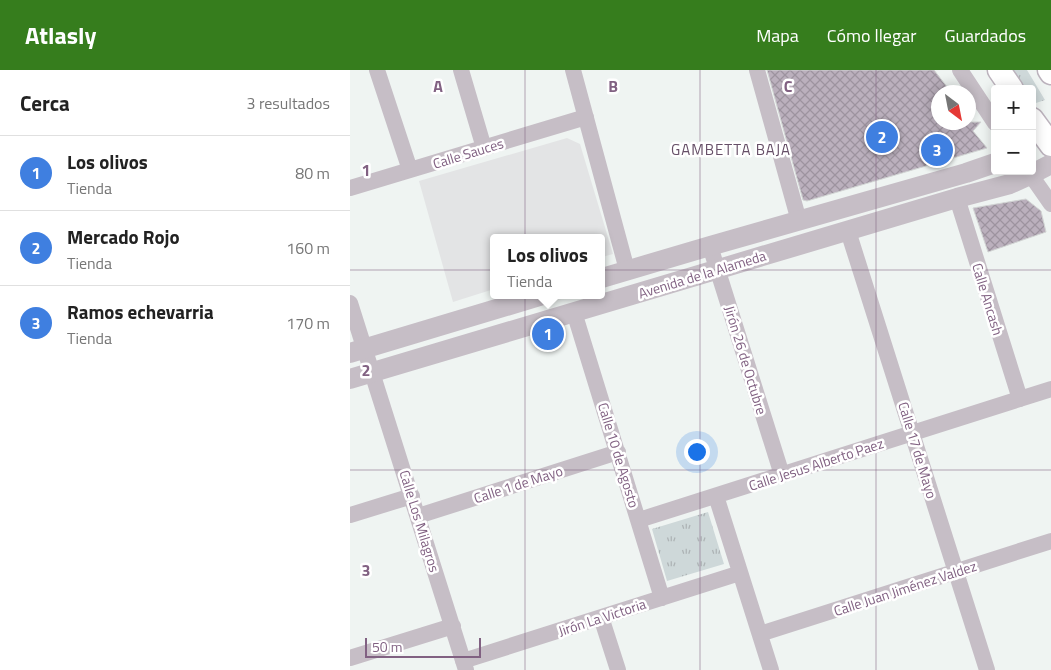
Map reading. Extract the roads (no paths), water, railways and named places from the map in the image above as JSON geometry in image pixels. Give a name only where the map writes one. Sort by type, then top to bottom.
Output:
[{"type":"main road","points":[[999,70],[1009,85]]},
{"type":"street","points":[[377,70],[410,170]]},
{"type":"street","points":[[461,70],[484,148]]},
{"type":"street","points":[[573,70],[627,270]]},
{"type":"street","points":[[757,70],[799,221]]},
{"type":"street","points":[[960,70],[991,117]]},
{"type":"street","name":"Calle Sauces","points":[[350,188],[586,117]]},
{"type":"street","name":"Avenida de la Alameda","points":[[605,277],[991,164]]},
{"type":"street","name":"Avenida de la Alameda","points":[[1036,170],[1051,164]]},
{"type":"street","name":"Avenida de la Alameda","points":[[350,379],[956,198],[1010,184],[1026,175]]},
{"type":"street","points":[[1030,175],[1051,204]]},
{"type":"street","name":"Calle Ancash","points":[[956,198],[1020,399]]},
{"type":"street","name":"Calle 17 de Mayo","points":[[848,231],[987,670]]},
{"type":"street","name":"Jirón 26 de Octubre","points":[[710,246],[782,474]]},
{"type":"street","points":[[357,351],[530,299]]},
{"type":"street","name":"Calle Los Milagros","points":[[350,303],[357,351],[372,372],[465,666]]},
{"type":"street","name":"Calle 10 de Agosto","points":[[574,312],[662,598]]},
{"type":"street","name":"Calle Jesus Alberto Paez","points":[[639,520],[1051,389]]},
{"type":"street","name":"Calle 1 de Mayo","points":[[418,516],[618,452]]},
{"type":"street","points":[[350,515],[412,496]]},
{"type":"street","points":[[716,496],[771,670]]},
{"type":"street","name":"Calle Juan Jiménez Valdez","points":[[760,634],[1051,541]]},
{"type":"street","name":"Jirón La Victoria","points":[[465,666],[601,617],[740,573]]},
{"type":"street","points":[[601,617],[618,670]]},
{"type":"street","points":[[350,658],[452,626]]},
{"type":"place","name":"Mercado Rojo","points":[[882,137]]},
{"type":"place","name":"Ramos echevarria","points":[[937,150]]},
{"type":"place","name":"Los olivos","points":[[548,334]]},
{"type":"district","name":"GAMBETTA BAJA","points":[[731,149]]}]
